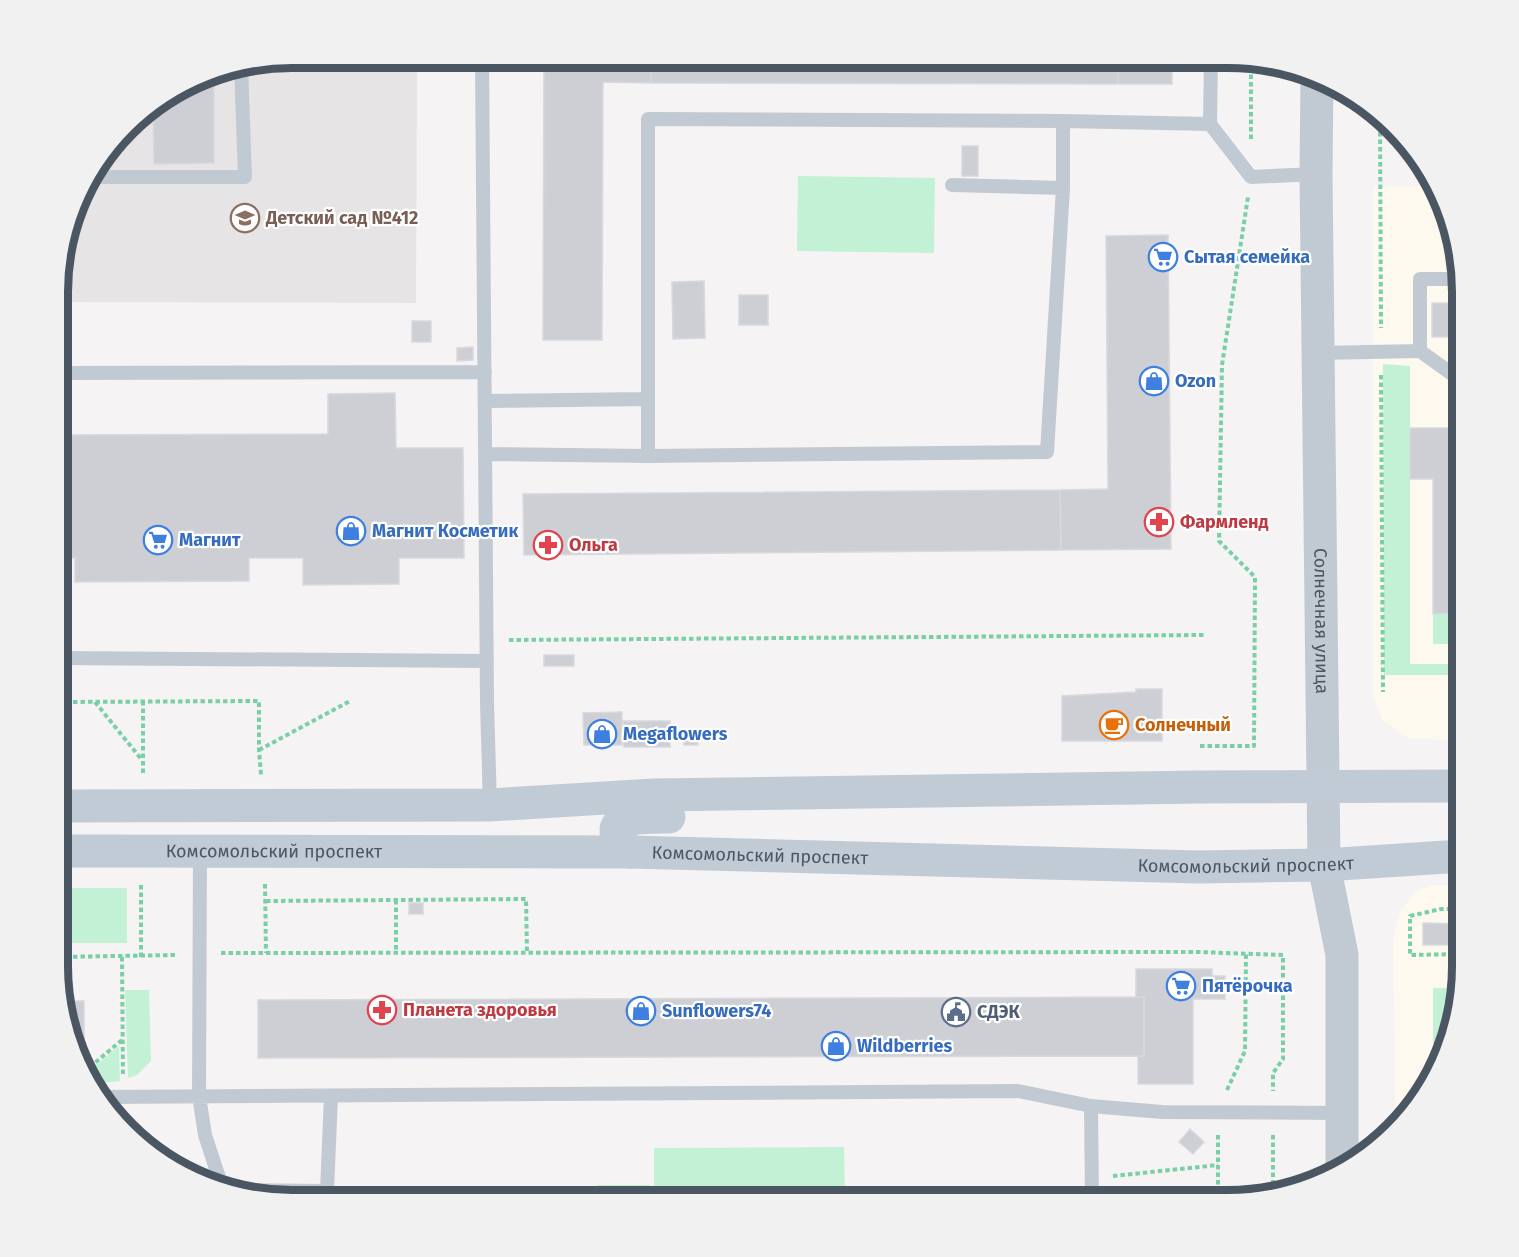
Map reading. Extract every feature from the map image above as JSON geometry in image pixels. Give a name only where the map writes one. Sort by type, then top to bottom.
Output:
[{"type":"main road","points":[[68,806],[490,805],[654,795],[1200,787],[1452,786]]},
{"type":"main road","points":[[630,852],[619,842],[616,834],[617,827],[622,821],[636,818],[684,817],[729,795]]},
{"type":"main road","points":[[200,805],[200,851]]},
{"type":"main road","points":[[68,806],[94,810],[101,815],[103,823],[101,830],[95,835],[81,839],[68,838]]},
{"type":"main road","name":"Комсомольский проспект","points":[[68,851],[630,852],[1199,867],[1324,866],[1452,857]]},
{"type":"street","name":"Солнечная улица","points":[[1317,87],[1324,866],[1342,954],[1342,1157]]},
{"type":"lane","points":[[482,68],[490,805]]},
{"type":"lane","points":[[1211,68],[1210,124],[1251,177],[1316,174]]},
{"type":"lane","points":[[100,177],[245,177],[242,73]]},
{"type":"lane","points":[[648,456],[648,119],[1210,124]]},
{"type":"lane","points":[[485,454],[648,456],[1047,452],[1064,188],[1063,121]]},
{"type":"lane","points":[[952,185],[1064,188]]},
{"type":"lane","points":[[1420,351],[1420,279],[1451,279]]},
{"type":"lane","points":[[1318,353],[1420,351],[1452,374]]},
{"type":"lane","points":[[68,373],[485,372]]},
{"type":"lane","points":[[485,401],[648,399]]},
{"type":"lane","points":[[68,658],[487,661]]},
{"type":"lane","points":[[200,851],[199,1096],[205,1135],[219,1178]]},
{"type":"lane","points":[[110,1097],[1018,1091],[1091,1106],[1162,1112],[1342,1113]]},
{"type":"lane","points":[[327,1190],[331,1096]]},
{"type":"lane","points":[[115,1103],[126,1097]]},
{"type":"lane","points":[[1091,1106],[1092,1190]]},
{"type":"path","points":[[1200,746],[1254,746],[1255,577],[1219,541],[1222,365],[1251,177],[1251,69]]},
{"type":"path","points":[[1380,128],[1383,692]]},
{"type":"path","points":[[487,640],[1205,635]]},
{"type":"path","points":[[68,702],[259,700]]},
{"type":"path","points":[[259,750],[350,700]]},
{"type":"path","points":[[95,702],[143,761]]},
{"type":"path","points":[[266,901],[526,899],[527,953]]},
{"type":"path","points":[[396,900],[396,953]]},
{"type":"path","points":[[1452,909],[1410,916],[1410,954],[1452,954]]},
{"type":"path","points":[[68,957],[200,953],[1198,952],[1283,955],[1283,1059],[1273,1073],[1273,1185]]},
{"type":"path","points":[[1218,1190],[1218,1112],[1245,1051],[1246,954]]},
{"type":"path","points":[[122,957],[126,1097]]},
{"type":"path","points":[[92,1066],[123,1040]]},
{"type":"path","points":[[1091,1178],[1218,1165]]},
{"type":"shaded area","name":"Детский сад №412","points":[[417,68],[416,303],[68,302],[69,263],[79,220],[105,167],[133,133],[167,105],[220,79],[263,69]]},
{"type":"shaded area","points":[[1424,186],[1440,220],[1450,263],[1452,292],[1452,740],[1409,739],[1382,720],[1373,695],[1373,187]]},
{"type":"shaded area","points":[[1431,885],[1452,885],[1450,994],[1444,1023],[1434,1051],[1414,1090],[1396,1113],[1393,941],[1400,912],[1414,892]]},
{"type":"green space","points":[[798,176],[935,178],[934,253],[797,251]]},
{"type":"green space","points":[[1383,364],[1410,366],[1410,664],[1452,664],[1452,675],[1384,675]]},
{"type":"green space","points":[[1452,613],[1452,644],[1433,644],[1433,614]]},
{"type":"green space","points":[[68,888],[127,888],[127,943],[68,943]]},
{"type":"green space","points":[[1433,988],[1450,988],[1440,1037],[1437,1043],[1433,1043]]},
{"type":"green space","points":[[125,990],[149,990],[151,1061],[137,1075],[128,1078]]},
{"type":"green space","points":[[119,1046],[120,1081],[101,1083],[93,1068]]},
{"type":"green space","points":[[844,1147],[845,1190],[654,1190],[654,1148]]},
{"type":"green space","points":[[597,1185],[650,1185],[650,1190],[597,1190]]},
{"type":"building","points":[[544,68],[651,68],[651,83],[603,82],[602,340],[543,340]]},
{"type":"building","points":[[651,68],[1118,68],[1118,84],[651,83]]},
{"type":"building","points":[[1118,68],[1172,68],[1172,84],[1118,84]]},
{"type":"building","points":[[214,82],[214,163],[154,164],[153,116],[167,105]]},
{"type":"building","points":[[962,146],[978,146],[978,176],[962,176]]},
{"type":"building","points":[[1168,235],[1171,549],[1061,550],[1060,490],[1108,489],[1106,236]]},
{"type":"building","points":[[704,281],[705,338],[673,339],[672,282]]},
{"type":"building","points":[[739,295],[768,295],[768,325],[739,325]]},
{"type":"building","points":[[1432,303],[1452,303],[1452,337],[1432,337]]},
{"type":"building","points":[[412,321],[431,321],[431,342],[412,342]]},
{"type":"building","points":[[473,347],[473,360],[457,361],[457,348]]},
{"type":"building","points":[[395,393],[396,448],[463,448],[464,558],[399,558],[399,584],[303,585],[303,558],[249,558],[249,581],[75,582],[75,558],[68,558],[68,435],[328,434],[328,394]]},
{"type":"building","points":[[1410,428],[1452,428],[1452,613],[1433,614],[1433,479],[1410,479]]},
{"type":"building","points":[[1060,490],[1061,550],[524,555],[523,494]]},
{"type":"building","points":[[544,655],[574,655],[574,666],[544,666]]},
{"type":"building","points":[[1136,689],[1162,689],[1162,741],[1062,741],[1062,696],[1136,692]]},
{"type":"building","points":[[622,712],[622,745],[584,745],[583,713]]},
{"type":"building","points":[[623,721],[670,721],[670,747],[624,747]]},
{"type":"building","points":[[683,734],[698,734],[698,745],[684,745]]},
{"type":"building","points":[[409,903],[423,903],[423,914],[409,914]]},
{"type":"building","points":[[1423,923],[1452,924],[1452,945],[1423,945]]},
{"type":"building","points":[[1136,969],[1212,969],[1212,976],[1225,976],[1225,999],[1193,999],[1193,1084],[1138,1084],[1138,1056],[1144,1056],[1144,997],[1136,997]]},
{"type":"building","points":[[1136,969],[1212,969],[1212,976],[1225,976],[1225,999],[1193,999],[1193,1084],[1138,1084],[1138,1056],[258,1058],[258,1000],[1136,997]]},
{"type":"building","points":[[70,1001],[84,1001],[84,1049]]},
{"type":"building","points":[[1190,1129],[1204,1142],[1193,1154],[1179,1142]]},
{"type":"place","name":"Детский сад №412","points":[[245,218]]},
{"type":"place","name":"Сытая семейка","points":[[1163,257]]},
{"type":"place","name":"Ozon","points":[[1154,381]]},
{"type":"place","name":"Фармленд","points":[[1159,522]]},
{"type":"place","name":"Магнит Косметик","points":[[351,531]]},
{"type":"place","name":"Магнит","points":[[158,540]]},
{"type":"place","name":"Ольга","points":[[548,545]]},
{"type":"place","name":"Солнечный","points":[[1114,725]]},
{"type":"place","name":"Megaflowers","points":[[602,734]]},
{"type":"place","name":"Пятёрочка","points":[[1181,986]]},
{"type":"place","name":"Планета здоровья","points":[[382,1010]]},
{"type":"place","name":"Sunflowers74","points":[[641,1011]]},
{"type":"place","name":"СДЭК","points":[[956,1012]]},
{"type":"place","name":"Wildberries","points":[[836,1046]]}]
